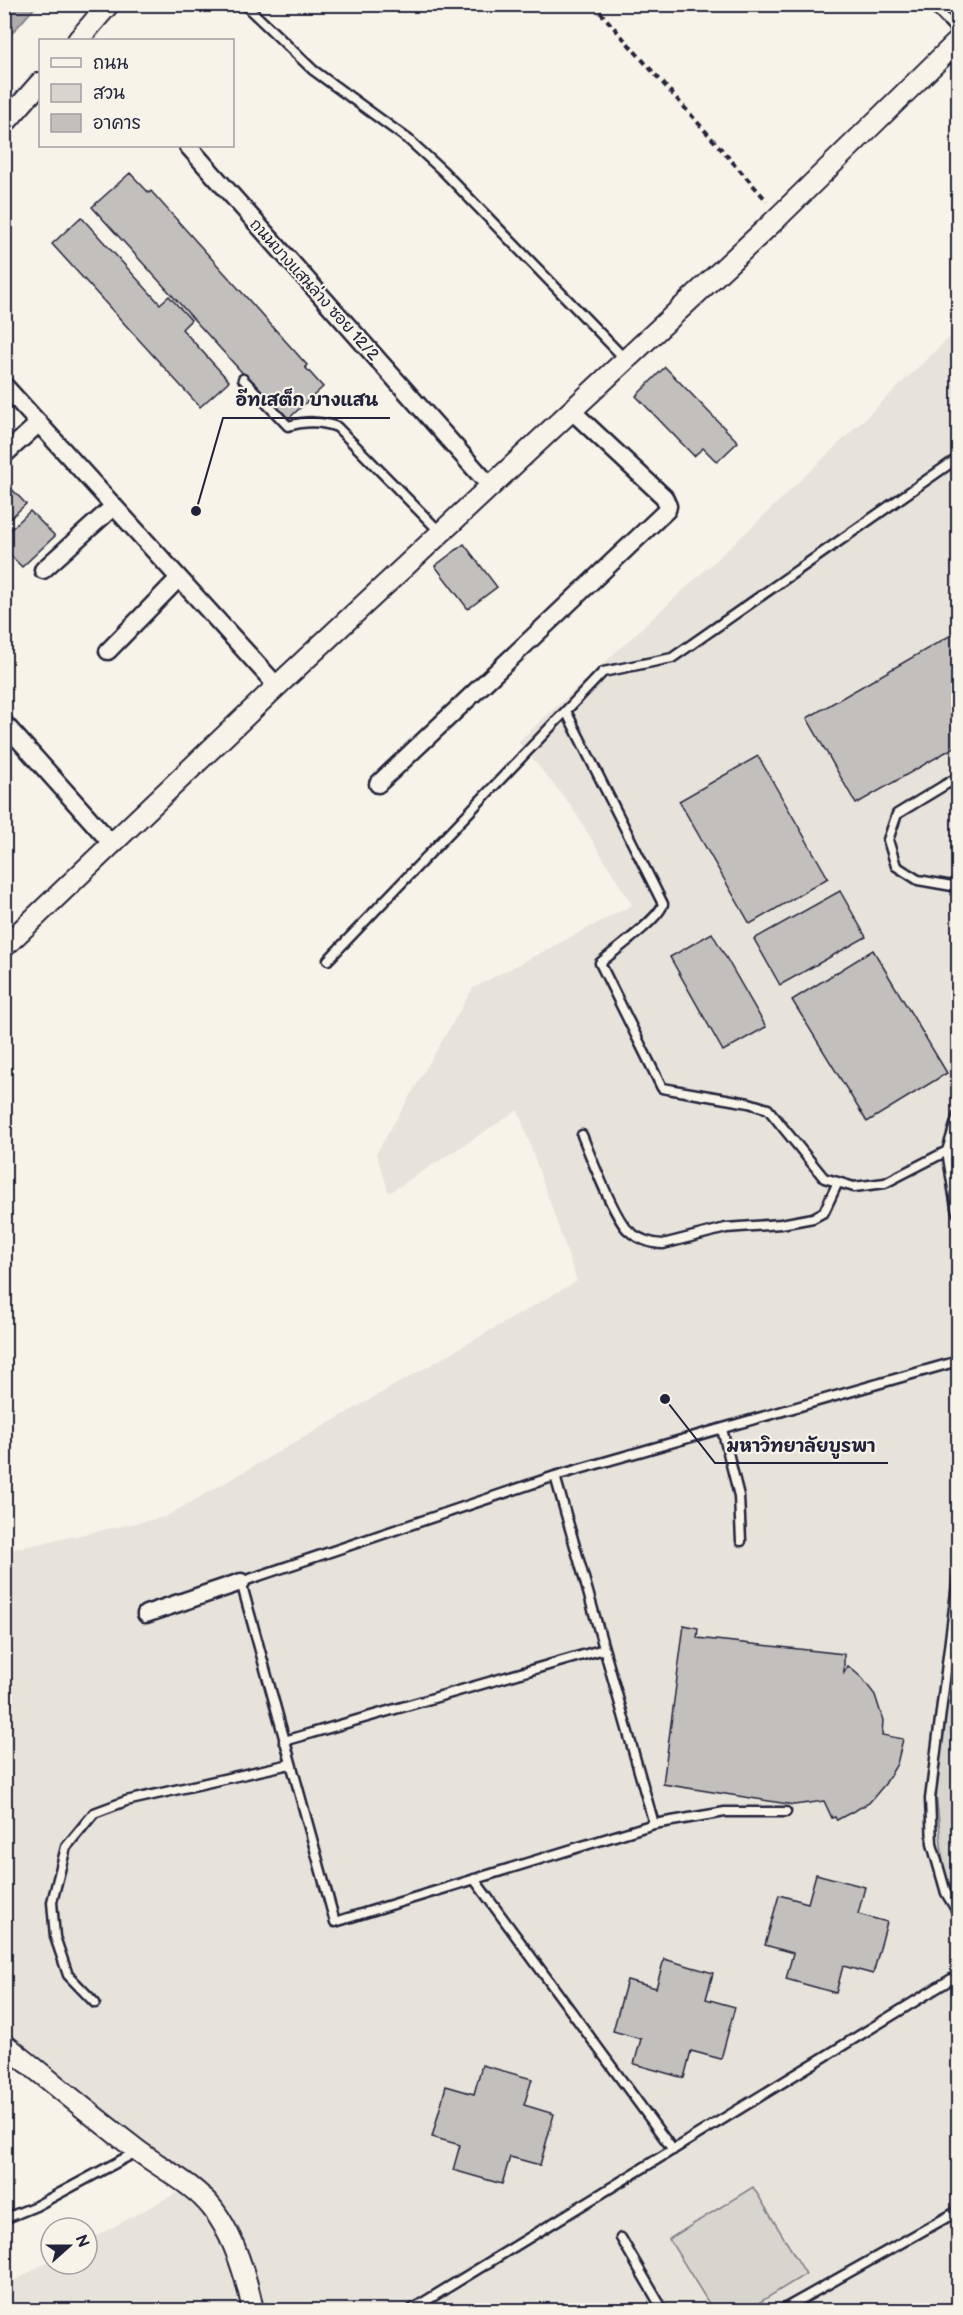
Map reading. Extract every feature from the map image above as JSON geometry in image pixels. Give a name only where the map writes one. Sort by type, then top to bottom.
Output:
[{"type":"street","points":[[87,37],[109,4]]},
{"type":"street","points":[[4,947],[277,686],[780,215],[958,41]]},
{"type":"street","points":[[4,124],[39,84]]},
{"type":"street","name":"ถนนบางแสนล่าง ซอย 12/2","points":[[189,147],[490,486]]},
{"type":"street","points":[[4,385],[277,686]]},
{"type":"street","points":[[378,784],[667,510],[668,506],[664,497],[571,410]]},
{"type":"street","points":[[4,455],[39,423]]},
{"type":"street","points":[[43,570],[114,506]]},
{"type":"street","points":[[108,651],[179,578]]},
{"type":"street","points":[[4,723],[113,845]]},
{"type":"street","points":[[146,1614],[241,1582]]},
{"type":"street","points":[[4,2044],[138,2151],[189,2186],[213,2208],[232,2243],[248,2283],[253,2310]]},
{"type":"lane","points":[[244,4],[312,70],[409,140],[625,359]]},
{"type":"lane","points":[[931,4],[958,32]]},
{"type":"lane","points":[[243,379],[288,426],[304,422],[323,422],[338,427],[441,532]]},
{"type":"lane","points":[[328,960],[603,672],[672,658],[958,458]]},
{"type":"lane","points":[[566,711],[663,904],[647,924],[600,963],[662,1088],[749,1103],[768,1109],[824,1178],[854,1187],[885,1183],[947,1151]]},
{"type":"lane","points":[[958,777],[897,814],[888,840],[896,866],[918,880],[958,889]]},
{"type":"lane","points":[[958,1115],[947,1151],[958,1214]]},
{"type":"lane","points":[[582,1135],[614,1209],[628,1231],[653,1244],[663,1244],[726,1228],[781,1224],[813,1218],[824,1212],[838,1182]]},
{"type":"lane","points":[[786,1812],[725,1812],[654,1824],[335,1922],[241,1582],[555,1476],[958,1360]]},
{"type":"lane","points":[[722,1429],[739,1496],[741,1541]]},
{"type":"lane","points":[[555,1476],[654,1824]]},
{"type":"lane","points":[[958,1576],[930,1799],[932,1844],[946,1893],[958,1913]]},
{"type":"lane","points":[[284,1741],[604,1649]]},
{"type":"lane","points":[[95,2002],[68,1975],[55,1937],[52,1902],[66,1847],[73,1838],[94,1813],[126,1801],[290,1764]]},
{"type":"lane","points":[[474,1879],[674,2150]]},
{"type":"lane","points":[[411,2310],[958,1976]]},
{"type":"lane","points":[[4,2219],[36,2206],[138,2151]]},
{"type":"lane","points":[[782,2310],[958,2211]]},
{"type":"lane","points":[[621,2238],[663,2310]]},
{"type":"path","points":[[593,4],[780,215]]},
{"type":"shaded area","points":[[4,5],[37,5],[5,41]]},
{"type":"shaded area","points":[[958,329],[958,2310],[5,2310],[5,2286],[39,2267],[39,2276],[99,2276],[99,2235],[189,2186],[5,2044],[4,1585],[6,1585],[4,1551],[165,1517],[577,1281],[518,1110],[389,1193],[376,1154],[473,988],[632,905],[570,804],[518,742],[753,526]]},
{"type":"green space","points":[[958,1576],[958,1913],[946,1893],[934,1772]]},
{"type":"green space","points":[[753,2187],[806,2274],[747,2310],[713,2310],[669,2239]]},
{"type":"building","points":[[130,173],[149,193],[151,191],[307,365],[305,367],[323,387],[286,421],[92,207]]},
{"type":"building","points":[[81,217],[160,304],[169,296],[191,320],[182,329],[229,381],[200,407],[52,244]]},
{"type":"building","points":[[665,367],[738,442],[717,462],[703,448],[694,456],[636,396]]},
{"type":"building","points":[[4,481],[26,504],[4,524]]},
{"type":"building","points":[[30,511],[55,536],[22,567],[4,549],[4,536]]},
{"type":"building","points":[[464,544],[497,587],[468,609],[435,566]]},
{"type":"building","points":[[958,631],[958,745],[856,804],[807,718]]},
{"type":"building","points":[[758,756],[828,878],[750,924],[679,801]]},
{"type":"building","points":[[840,891],[866,937],[780,985],[754,939]]},
{"type":"building","points":[[712,933],[766,1027],[723,1051],[670,957]]},
{"type":"building","points":[[873,950],[947,1073],[867,1122],[792,1000]]},
{"type":"building","points":[[684,1625],[698,1628],[697,1638],[844,1654],[844,1673],[848,1666],[862,1678],[875,1695],[883,1720],[882,1735],[903,1739],[897,1764],[885,1784],[869,1803],[837,1820],[835,1817],[832,1818],[824,1801],[794,1805],[663,1784]]},
{"type":"building","points":[[816,1874],[865,1887],[858,1914],[887,1922],[873,1974],[843,1966],[836,1993],[786,1979],[793,1953],[765,1945],[779,1895],[808,1903]]},
{"type":"building","points":[[664,1959],[713,1973],[706,1999],[735,2007],[721,2059],[691,2051],[684,2078],[634,2064],[641,2039],[613,2031],[627,1980],[656,1988]]},
{"type":"building","points":[[482,2065],[532,2079],[524,2105],[554,2114],[540,2165],[510,2157],[502,2184],[453,2170],[460,2145],[432,2137],[446,2086],[474,2094]]},
{"type":"place","name":"อีทเสต็ก บางแสน","points":[[196,511]]},
{"type":"place","name":"มหาวิทยาลัยบูรพา","points":[[665,1399]]}]
